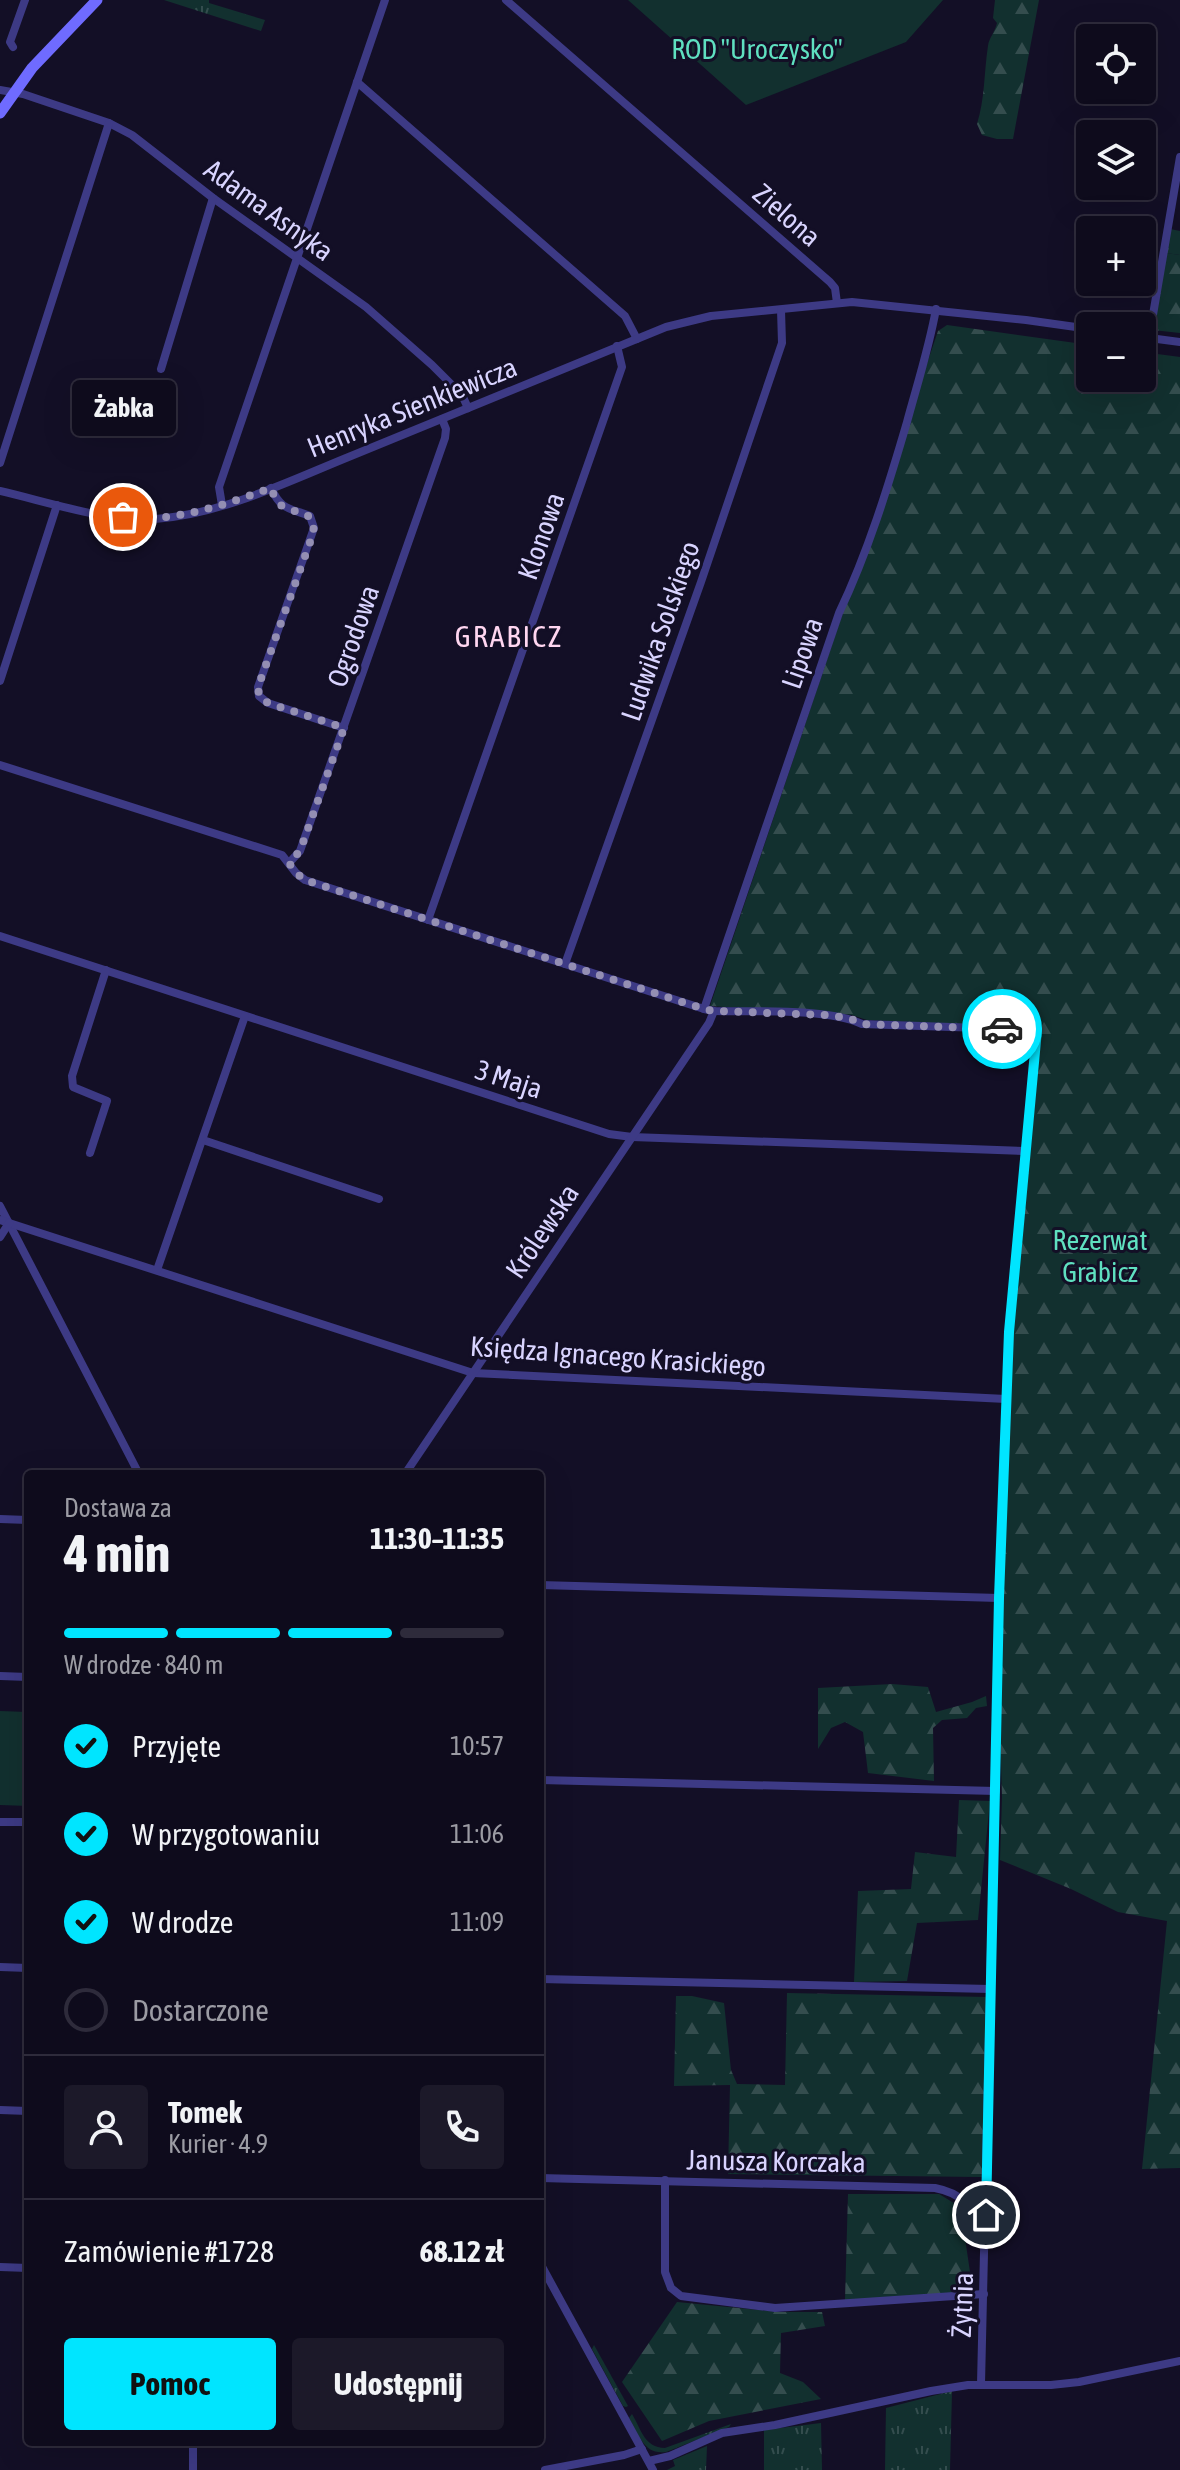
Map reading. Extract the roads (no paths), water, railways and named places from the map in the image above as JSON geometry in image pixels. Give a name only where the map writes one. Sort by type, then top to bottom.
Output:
[{"type":"main road","points":[[0,113],[32,68],[97,0]]},
{"type":"street","points":[[13,47],[10,42],[25,0]]},
{"type":"street","points":[[222,505],[219,487],[385,0]]},
{"type":"street","name":"Zielona","points":[[506,0],[830,282],[835,288],[837,303]]},
{"type":"street","points":[[357,82],[625,316],[637,339]]},
{"type":"street","name":"Adama Asnyka","points":[[0,90],[109,123],[132,135],[213,198],[366,307],[406,340],[462,395],[468,408]]},
{"type":"street","points":[[0,463],[109,123]]},
{"type":"street","points":[[1151,312],[1180,157]]},
{"type":"street","points":[[161,369],[213,198]]},
{"type":"street","points":[[837,303],[869,302],[1076,327]]},
{"type":"street","name":"Henryka Sienkiewicza","points":[[0,491],[98,514],[140,519],[176,516],[222,505],[271,488],[676,323],[837,303]]},
{"type":"street","name":"Lipowa","points":[[704,1009],[839,613],[855,579],[893,468],[936,309]]},
{"type":"street","name":"Ludwika Solskiego","points":[[565,964],[782,343],[781,310]]},
{"type":"street","points":[[1156,339],[1180,342]]},
{"type":"street","name":"Klonowa","points":[[428,920],[622,367],[617,346]]},
{"type":"street","name":"Ogrodowa","points":[[289,863],[300,851],[445,438],[442,419]]},
{"type":"street","points":[[271,488],[283,506],[310,516],[314,528],[258,687],[259,696],[268,703],[344,728]]},
{"type":"street","points":[[0,681],[57,505]]},
{"type":"street","points":[[0,765],[282,855],[305,880],[714,1011]]},
{"type":"street","name":"3 Maja","points":[[0,936],[609,1134],[1026,1151]]},
{"type":"street","points":[[90,1153],[107,1101],[73,1087],[72,1076],[106,970]]},
{"type":"street","name":"Żytnia","points":[[714,1011],[827,1015],[849,1018],[862,1024],[1037,1030],[1009,1332],[1006,1399],[981,2384]]},
{"type":"street","name":"Królewska","points":[[408,1470],[709,1023],[714,1011]]},
{"type":"street","points":[[157,1270],[245,1016]]},
{"type":"street","points":[[203,1140],[379,1199]]},
{"type":"street","points":[[0,1206],[4,1222],[137,1470]]},
{"type":"street","points":[[0,1237],[4,1222]]},
{"type":"street","name":"Księdza Ignacego Krasickiego","points":[[4,1222],[473,1373],[1006,1399]]},
{"type":"street","points":[[0,1519],[24,1520]]},
{"type":"street","points":[[544,1585],[999,1598]]},
{"type":"street","points":[[0,1676],[24,1677]]},
{"type":"street","points":[[544,1780],[996,1791]]},
{"type":"street","points":[[0,1822],[24,1822]]},
{"type":"street","points":[[0,1967],[24,1968]]},
{"type":"street","points":[[544,1979],[991,1989]]},
{"type":"street","points":[[0,2110],[24,2111]]},
{"type":"street","name":"Janusza Korczaka","points":[[544,2178],[935,2188],[949,2191],[966,2202],[985,2239]]},
{"type":"street","points":[[665,2180],[665,2272],[671,2288],[681,2296],[775,2308],[984,2294]]},
{"type":"street","points":[[0,2267],[24,2268]]},
{"type":"street","points":[[544,2276],[651,2466],[731,2431],[775,2425],[931,2391],[981,2384],[1065,2384],[1180,2361]]},
{"type":"street","points":[[193,2446],[193,2470]]},
{"type":"street","points":[[545,2470],[642,2449]]},
{"type":"place","name":"Żabka","points":[[123,517]]},
{"type":"district","name":"GRABICZ","points":[[509,636]]},
{"type":"park label","name":"ROD \"Uroczysko\"","points":[[757,49]]},
{"type":"park label","name":"Rezerwat Grabicz","points":[[1100,1256]]}]
